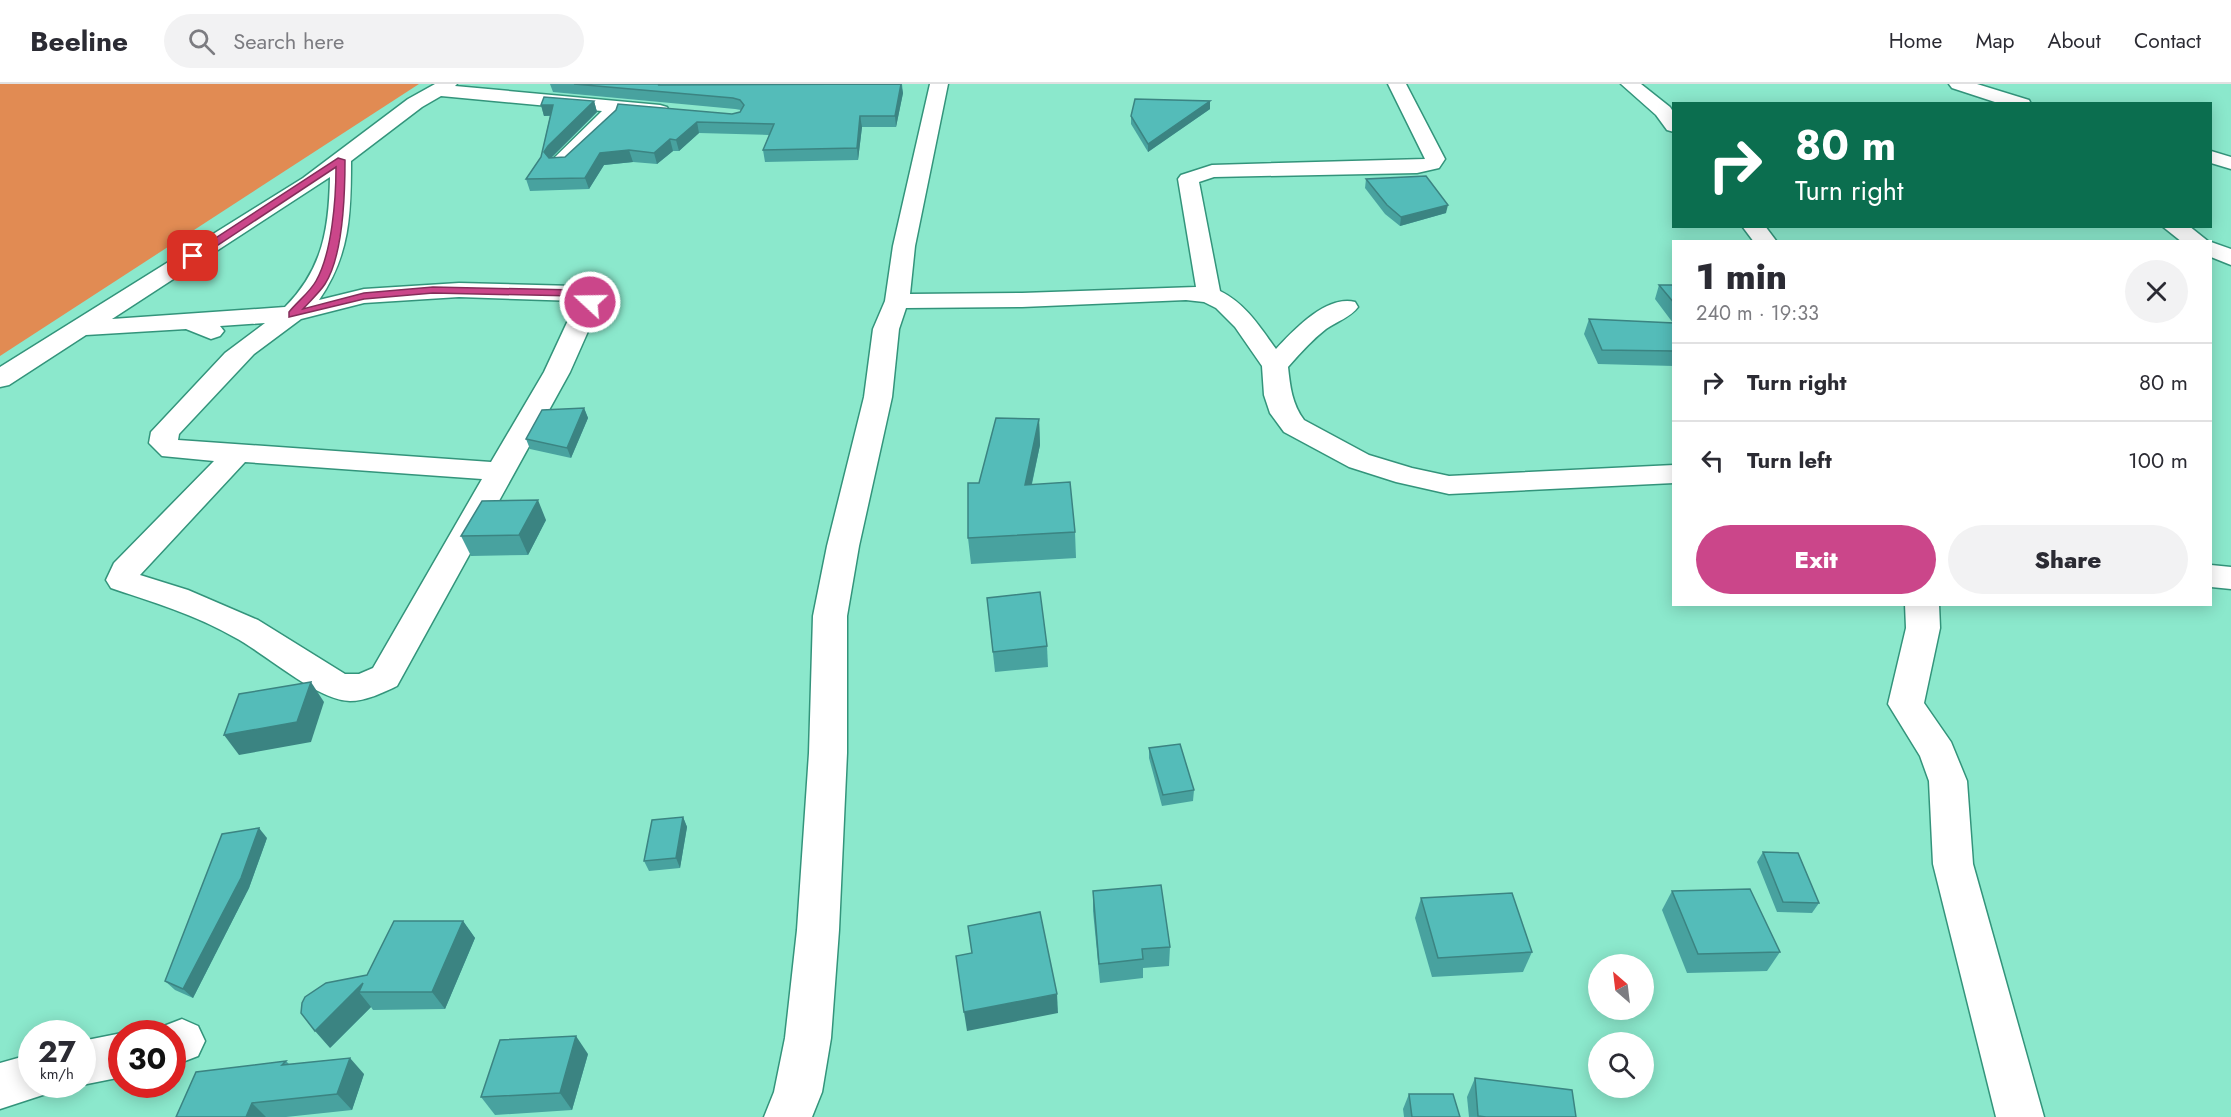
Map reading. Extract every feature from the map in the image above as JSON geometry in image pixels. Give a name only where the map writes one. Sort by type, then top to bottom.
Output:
[{"type":"street","points":[[788,1117],[798,1092],[808,1038],[817,941],[827,764],[830,616],[843,546],[878,397],[886,329],[897,300],[904,246],[939,84]]},
{"type":"street","points":[[1209,295],[1188,179],[1212,171],[1417,167],[1432,164],[1436,159],[1397,84]]},
{"type":"street","points":[[1630,84],[1663,111],[1672,123]]},
{"type":"street","points":[[0,379],[264,213],[341,160],[416,103],[443,87],[612,107],[681,112]]},
{"type":"street","points":[[1966,92],[2013,102]]},
{"type":"street","points":[[560,162],[609,115],[612,107]]},
{"type":"street","points":[[2212,157],[2231,163]]},
{"type":"street","points":[[341,160],[341,200],[329,261],[321,282],[292,314],[246,348],[165,432],[163,443],[172,450],[501,472]]},
{"type":"street","points":[[1755,228],[1764,240]]},
{"type":"street","points":[[2175,228],[2195,240]]},
{"type":"street","points":[[2212,249],[2231,258]]},
{"type":"street","points":[[80,329],[292,314],[364,296],[433,290],[575,293],[589,297],[590,302],[556,372],[385,677],[364,686],[348,688],[332,683],[246,628],[176,598],[122,580],[125,571],[238,453]]},
{"type":"street","points":[[897,300],[1011,300],[1186,293],[1209,295],[1225,303],[1244,322],[1275,366],[1278,395],[1284,413],[1294,426],[1359,461],[1406,476],[1449,485],[1672,474]]},
{"type":"street","points":[[1275,366],[1296,341],[1326,315],[1346,307]]},
{"type":"street","points":[[190,321],[246,348]]},
{"type":"street","points":[[2212,576],[2231,578]]},
{"type":"street","points":[[1922,606],[1923,628],[1906,704],[1938,752],[1948,781],[1953,864],[2020,1117]]},
{"type":"street","points":[[0,1086],[18,1081]]},
{"type":"shaded area","points":[[0,84],[419,84],[0,356]]},
{"type":"building","points":[[574,84],[901,84],[895,116],[860,116],[857,148],[763,150],[774,124],[697,122],[676,140],[670,139],[654,153],[629,150],[600,153],[585,178],[526,179],[541,157],[553,105],[541,105],[544,97],[594,101],[548,146],[544,152],[549,158],[565,157],[616,110],[618,104],[732,114],[740,112],[744,105],[740,100],[733,98]]},
{"type":"building","points":[[1135,99],[1210,101],[1148,144],[1131,116]]},
{"type":"building","points":[[1426,176],[1448,205],[1401,217],[1387,205],[1366,179]]},
{"type":"building","points":[[1659,285],[1672,285],[1672,301]]},
{"type":"building","points":[[1589,319],[1672,323],[1672,351],[1602,350]]},
{"type":"building","points":[[584,408],[567,448],[526,439],[542,410]]},
{"type":"building","points":[[996,418],[1039,419],[1025,485],[1070,482],[1075,532],[968,538],[968,483],[979,483]]},
{"type":"building","points":[[538,500],[519,535],[461,536],[482,501]]},
{"type":"building","points":[[1040,592],[1047,646],[993,652],[987,598]]},
{"type":"building","points":[[311,682],[297,722],[224,735],[239,694]]},
{"type":"building","points":[[1180,744],[1194,790],[1163,795],[1149,748]]},
{"type":"building","points":[[683,817],[676,858],[644,861],[652,820]]},
{"type":"building","points":[[259,828],[241,878],[183,989],[165,981],[222,834]]},
{"type":"building","points":[[1763,852],[1798,853],[1819,903],[1783,902]]},
{"type":"building","points":[[1161,885],[1170,947],[1142,949],[1143,959],[1099,964],[1093,891]]},
{"type":"building","points":[[1750,889],[1780,952],[1698,954],[1672,891]]},
{"type":"building","points":[[1512,893],[1532,952],[1438,958],[1421,898]]},
{"type":"building","points":[[1040,912],[1057,994],[964,1012],[956,956],[972,953],[968,926]]},
{"type":"building","points":[[394,921],[463,921],[432,992],[359,992],[363,983],[315,1031],[301,1013],[305,997],[326,983],[367,975]]},
{"type":"building","points":[[576,1036],[560,1093],[481,1097],[500,1040]]},
{"type":"building","points":[[350,1058],[337,1094],[252,1103],[246,1117],[176,1117],[196,1072],[286,1061],[282,1065]]},
{"type":"building","points":[[1475,1078],[1572,1090],[1576,1117],[1478,1116]]},
{"type":"building","points":[[1409,1094],[1453,1094],[1460,1117],[1412,1117]]},
{"type":"route","points":[[193,256],[264,213],[341,160],[341,200],[329,261],[321,282],[309,298],[292,314],[328,303],[364,296],[433,290],[575,293],[585,294],[589,297],[590,302]]}]
